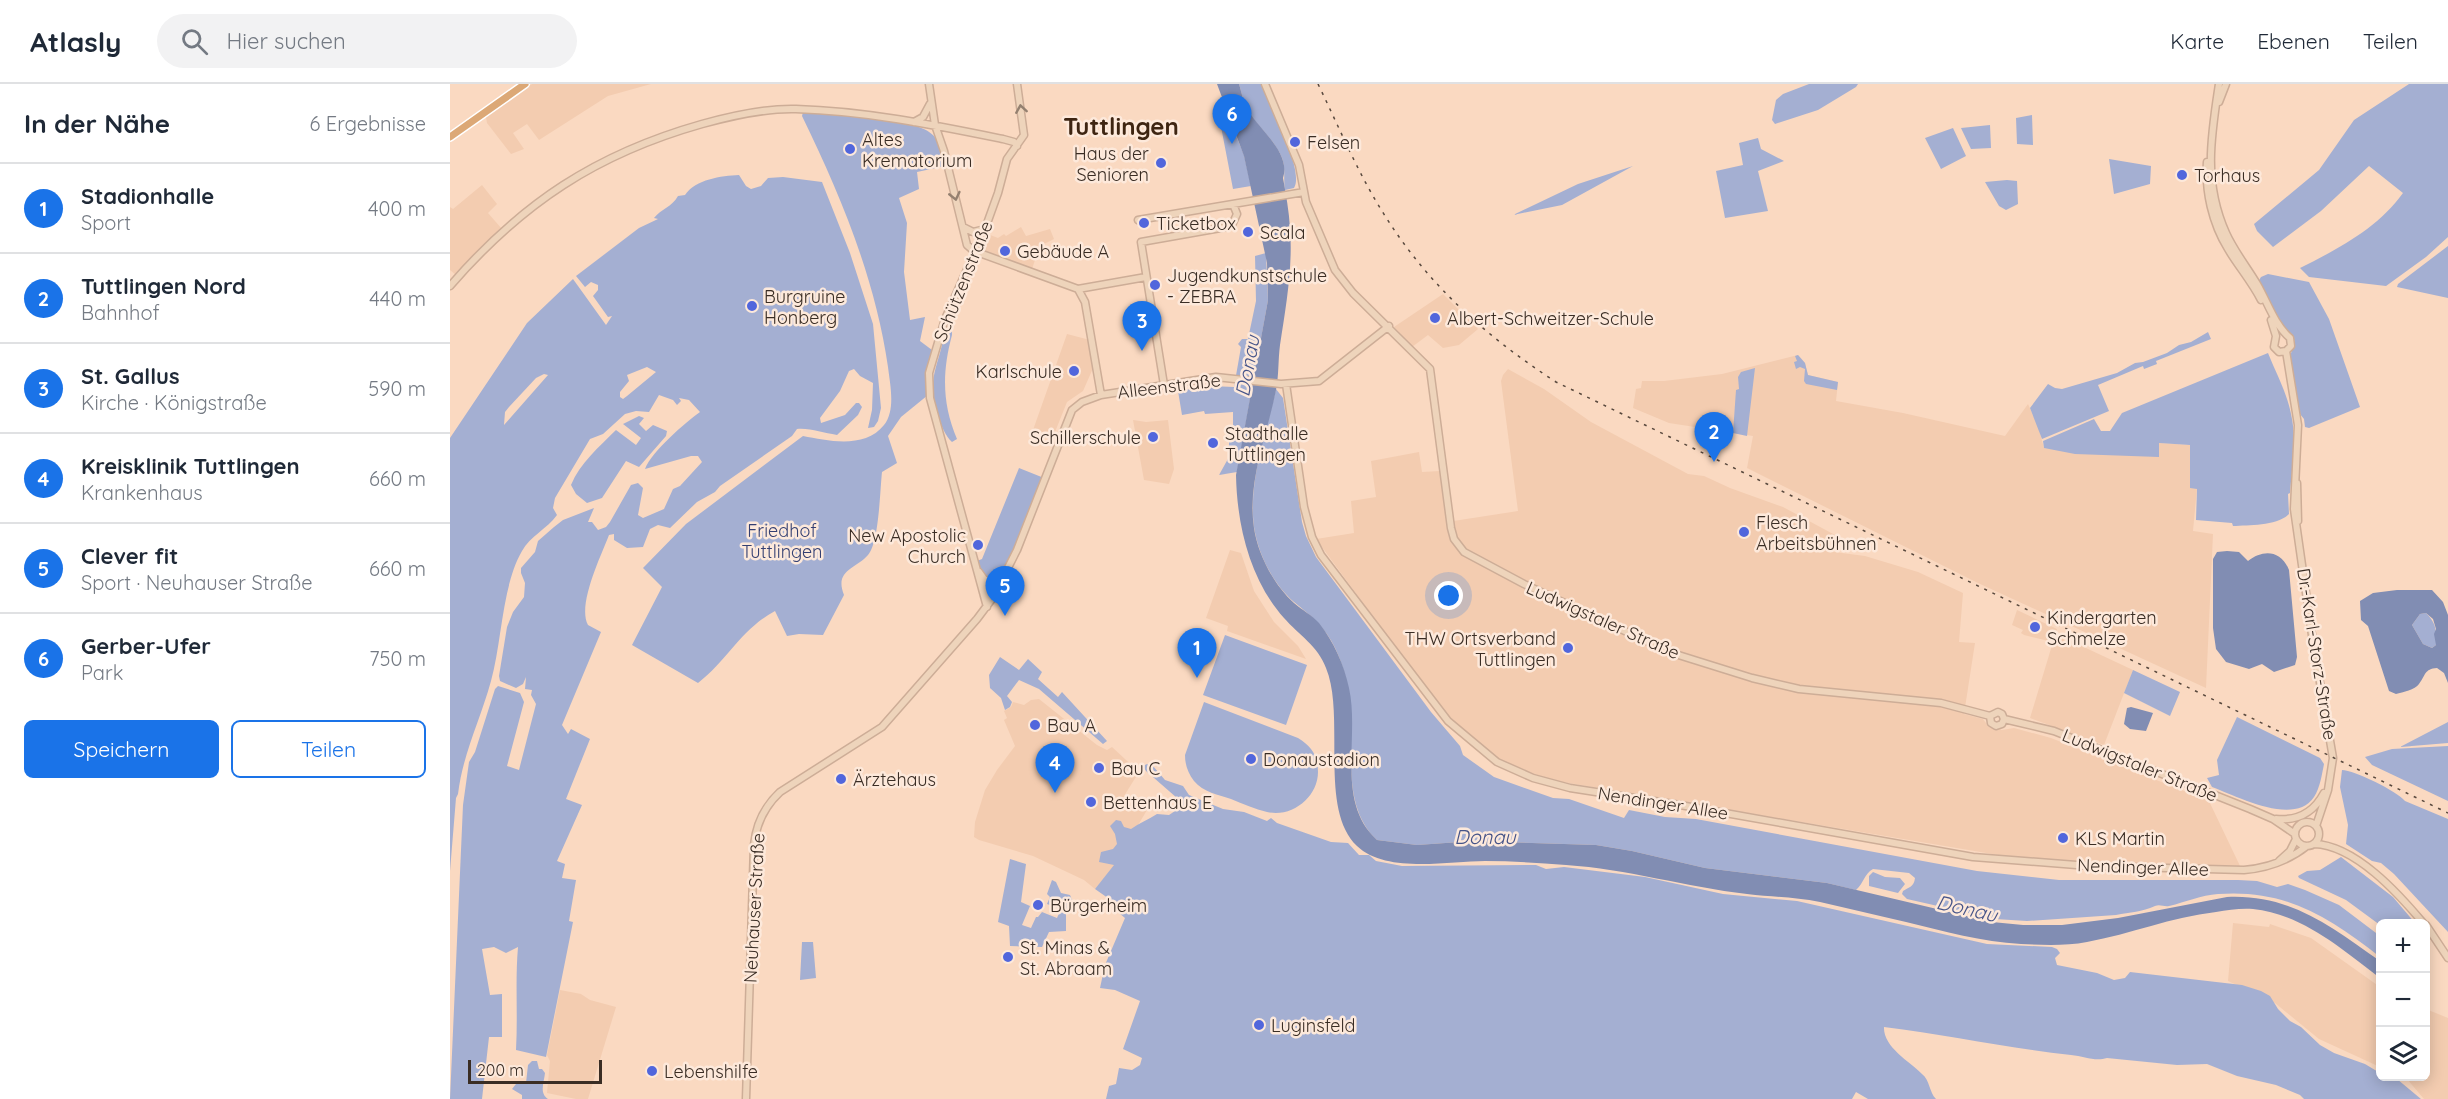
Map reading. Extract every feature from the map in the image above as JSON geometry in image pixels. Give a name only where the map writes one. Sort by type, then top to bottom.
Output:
[{"type":"main road","points":[[450,137],[525,84]]},
{"type":"street","points":[[929,84],[935,125],[944,151],[967,245],[967,266]]},
{"type":"street","name":"Schützenstraße","points":[[987,607],[955,496],[929,384],[934,353],[967,266],[999,193],[1007,159],[1024,135],[1017,84]]},
{"type":"street","name":"Ludwigstaler Straße","points":[[1265,84],[1299,165],[1304,192],[1335,270],[1353,293],[1430,369],[1451,528],[1464,552],[1524,584],[1672,653],[1752,678],[1799,688],[1941,704],[1990,716]]},
{"type":"street","points":[[2210,144],[2212,185],[2226,232],[2262,292],[2283,334],[2291,340],[2291,346],[2286,351],[2279,351],[2274,347],[2276,336],[2274,327],[2262,302],[2228,248],[2213,214],[2206,175],[2210,144],[2214,114],[2219,84]]},
{"type":"street","points":[[2214,114],[2226,84]]},
{"type":"street","points":[[914,122],[923,117],[931,104]]},
{"type":"street","points":[[450,286],[506,228],[543,197],[577,175],[599,162],[663,135],[727,117],[795,108],[879,115],[1011,141],[1017,146]]},
{"type":"street","points":[[726,110],[727,117]]},
{"type":"street","points":[[1138,220],[1304,192]]},
{"type":"street","points":[[1164,385],[1141,242],[1232,225],[1237,214],[1233,204]]},
{"type":"street","points":[[962,227],[973,232],[985,229]]},
{"type":"street","points":[[967,245],[974,251],[1078,289],[1146,277]]},
{"type":"street","points":[[1078,289],[1085,306],[1101,395]]},
{"type":"street","name":"Alleenstraße","points":[[1101,395],[1216,377],[1278,384],[1319,381],[1329,375],[1352,353],[1389,327]]},
{"type":"street","points":[[2276,336],[2283,334]]},
{"type":"street","name":"Dr.-Karl-Storz-Straße","points":[[2286,351],[2298,425],[2294,509],[2313,642],[2332,747],[2330,783],[2316,826]]},
{"type":"street","name":"Nendinger Allee","points":[[1286,384],[1304,507],[1312,537],[1321,555],[1448,721],[1476,747],[1510,769],[1570,788],[1680,805],[1973,857],[2060,865],[2244,870],[2277,863],[2294,856],[2310,845]]},
{"type":"street","name":"Neuhauser Straße","points":[[746,1099],[754,845],[758,824],[768,805],[780,792],[882,727],[945,658],[987,607],[1030,521],[1070,413],[1082,402],[1101,395]]},
{"type":"street","name":"Schützenstraße","points":[[978,572],[984,579],[989,597],[992,598]]},
{"type":"street","points":[[984,579],[992,582],[1006,573]]},
{"type":"street","points":[[1998,712],[2004,719],[2002,724],[1996,726],[1991,723],[1990,716],[1998,712]]},
{"type":"street","name":"Ludwigstaler Straße","points":[[2004,719],[2054,730],[2273,819],[2300,824]]},
{"type":"street","points":[[2273,819],[2290,820],[2310,811],[2317,805],[2330,783]]},
{"type":"street","name":"Dr.-Karl-Storz-Straße","points":[[2309,822],[2330,783]]},
{"type":"street","name":"Ludwigstaler Straße","points":[[2273,819],[2296,836]]},
{"type":"street","points":[[2277,863],[2290,851],[2300,824],[2309,822],[2316,826],[2319,834],[2334,847],[2349,855],[2385,882],[2420,919]]},
{"type":"street","points":[[2310,845],[2319,834]]},
{"type":"street","points":[[2296,836],[2300,844],[2334,847]]},
{"type":"street","points":[[2430,931],[2448,958]]},
{"type":"shaded area","points":[[532,84],[651,84],[608,96],[539,140],[527,124],[513,133],[524,149],[511,154],[487,123],[486,117],[489,112]]},
{"type":"shaded area","points":[[1217,84],[1239,84],[1249,112],[1279,151],[1283,160],[1283,178],[1290,222],[1290,272],[1277,384],[1253,493],[1256,538],[1263,559],[1280,587],[1294,603],[1319,623],[1341,662],[1352,707],[1351,768],[1356,807],[1364,825],[1377,840],[1417,845],[1474,841],[1596,845],[1705,868],[1827,883],[1992,922],[2023,925],[2062,925],[2118,918],[2227,897],[2250,897],[2291,907],[2327,925],[2376,958],[2376,975],[2321,934],[2305,925],[2271,912],[2253,909],[2199,914],[2079,943],[2021,944],[1963,936],[1820,902],[1724,891],[1611,870],[1505,861],[1401,863],[1369,855],[1357,846],[1345,830],[1339,809],[1335,786],[1334,711],[1331,688],[1323,660],[1308,641],[1284,618],[1262,587],[1248,551],[1239,514],[1236,475],[1268,300],[1267,263],[1244,156]]},
{"type":"shaded area","points":[[482,185],[497,204],[488,213],[502,229],[457,276],[450,270],[450,207],[453,209]]},
{"type":"shaded area","points":[[1021,227],[1026,236],[1050,229],[1054,239],[1034,249],[1037,254],[1032,269],[978,248],[985,233],[998,238]]},
{"type":"shaded area","points":[[1443,294],[1478,329],[1459,345],[1443,348],[1428,335],[1412,347],[1394,327]]},
{"type":"shaded area","name":"Karlschule","points":[[1067,334],[1090,340],[1094,366],[1083,391],[1067,402],[1053,437],[1033,430]]},
{"type":"shaded area","points":[[1798,355],[1805,363],[1808,375],[1838,382],[1836,401],[1903,413],[2005,436],[2028,404],[2038,426],[2044,448],[2159,456],[2159,443],[2190,445],[2190,488],[2197,488],[2193,531],[2213,534],[2206,688],[1978,583],[1747,468],[1753,436],[1669,423],[1633,408],[1636,389],[1641,388],[1642,381],[1664,381],[1722,374]]},
{"type":"shaded area","points":[[1508,369],[1544,389],[1591,422],[1688,474],[1704,476],[1783,507],[1835,535],[1834,552],[1865,556],[1918,572],[1963,593],[1959,642],[1975,643],[1964,714],[1983,719],[1989,727],[2002,730],[2014,728],[2051,738],[2209,801],[2240,866],[2034,861],[1557,781],[1524,771],[1490,756],[1446,716],[1316,539],[1354,533],[1351,501],[1376,497],[1371,461],[1419,452],[1422,472],[1440,471],[1447,522],[1518,511],[1501,381]]},
{"type":"shaded area","name":"Schillerschule","points":[[1133,420],[1146,422],[1168,420],[1174,469],[1169,484],[1144,480]]},
{"type":"shaded area","points":[[1230,550],[1241,553],[1254,591],[1274,622],[1298,646],[1306,659],[1227,631],[1228,626],[1206,618]]},
{"type":"shaded area","points":[[2217,552],[2239,552],[2248,561],[2265,553],[2276,555],[2286,563],[2289,570],[2297,657],[2295,665],[2274,672],[2262,664],[2249,669],[2226,662],[2216,649],[2213,628],[2213,559]]},
{"type":"shaded area","points":[[2432,590],[2443,602],[2448,615],[2448,683],[2444,673],[2437,668],[2427,671],[2419,684],[2412,689],[2396,694],[2389,691],[2368,626],[2361,620],[2360,601],[2373,593]],"holes":[[[2426,613],[2433,619],[2436,629],[2434,634],[2436,645],[2432,648],[2423,644],[2412,625],[2420,614]]]},
{"type":"shaded area","points":[[2017,610],[2057,629],[2056,634],[2133,670],[2104,745],[2030,718],[2053,642],[2024,635],[2021,633],[2023,630],[2012,625]]},
{"type":"shaded area","points":[[1039,699],[1097,745],[1107,750],[1112,747],[1139,772],[1124,796],[1147,810],[1112,869],[1095,889],[1084,880],[1033,856],[974,837],[975,822],[985,790],[1015,746],[1004,720],[1007,718],[1004,711],[1011,707],[1013,702],[1024,705],[1031,700]]},
{"type":"shaded area","points":[[2127,708],[2153,713],[2146,731],[2130,729],[2124,724]]},
{"type":"shaded area","points":[[2233,923],[2269,927],[2270,924],[2311,938],[2376,984],[2376,1065],[2319,1039],[2275,1003],[2228,981]]},
{"type":"shaded area","points":[[560,990],[581,994],[590,1000],[616,1007],[588,1099],[547,1093],[550,1061],[547,1055]]},
{"type":"shaded area","points":[[2430,1011],[2448,1018],[2448,1099],[2424,1099],[2409,1081],[2430,1081]]},
{"type":"green space","points":[[1239,84],[1262,84],[1291,153],[1295,167],[1294,188],[1285,190],[1282,158],[1275,145],[1248,111]]},
{"type":"green space","points":[[1809,84],[1858,84],[1818,110],[1775,124],[1772,120],[1776,100],[1783,94]]},
{"type":"green space","points":[[2409,84],[2448,84],[2448,237],[2426,257],[2386,286],[2309,277],[2300,268],[2343,245],[2369,227],[2382,217],[2403,193],[2369,166],[2321,211],[2273,247],[2257,231],[2254,224],[2319,170],[2354,120]]},
{"type":"green space","points":[[1225,109],[1244,155],[1251,186],[1233,189],[1218,111]]},
{"type":"green space","name":"Friedhof Tuttlingen","points":[[803,112],[892,120],[910,124],[925,129],[938,142],[945,166],[917,172],[919,189],[899,198],[907,223],[904,272],[910,320],[925,317],[920,341],[932,350],[926,376],[928,395],[901,417],[888,436],[897,463],[882,472],[877,528],[872,549],[863,560],[844,575],[842,587],[844,595],[823,635],[787,636],[775,611],[752,627],[718,665],[698,683],[632,645],[662,587],[643,568],[686,524],[803,436],[835,441],[867,438],[884,425],[890,412],[888,367],[875,301],[855,238],[802,116]]},
{"type":"green space","points":[[2032,115],[2033,145],[2017,144],[2016,118]]},
{"type":"green space","points":[[1990,125],[1991,148],[1971,149],[1961,128]]},
{"type":"green space","points":[[1953,128],[1966,156],[1941,169],[1925,138]]},
{"type":"green space","points":[[1758,138],[1761,149],[1784,161],[1758,171],[1768,211],[1725,218],[1716,171],[1743,165],[1739,143]]},
{"type":"green space","points":[[2109,159],[2151,166],[2150,184],[2114,194]]},
{"type":"green space","points":[[1633,166],[1562,205],[1513,215],[1578,184]]},
{"type":"green space","points":[[739,175],[746,186],[751,189],[761,186],[768,178],[783,177],[822,182],[850,253],[873,324],[881,408],[878,421],[874,427],[868,428],[872,410],[873,383],[860,376],[854,369],[849,371],[840,391],[820,418],[821,423],[845,415],[856,403],[859,403],[862,407],[858,415],[837,435],[797,429],[792,436],[720,486],[715,492],[697,502],[670,528],[658,525],[650,529],[643,547],[627,548],[614,540],[614,534],[609,535],[591,580],[585,616],[588,625],[601,632],[562,725],[568,734],[571,729],[590,739],[566,799],[582,805],[557,861],[565,864],[562,878],[576,880],[569,921],[573,922],[546,1057],[516,1050],[518,947],[506,953],[494,947],[482,949],[490,995],[502,994],[502,1037],[489,1037],[482,1099],[450,1099],[463,805],[469,762],[475,752],[495,689],[498,686],[520,693],[524,702],[507,766],[519,770],[536,704],[531,695],[532,690],[525,689],[526,677],[523,684],[516,688],[500,681],[499,676],[507,627],[513,612],[524,597],[525,583],[521,568],[535,552],[538,541],[563,520],[594,508],[588,522],[592,522],[598,530],[606,527],[631,485],[638,483],[643,488],[638,515],[643,518],[664,509],[673,489],[680,486],[702,462],[698,456],[691,456],[645,469],[654,454],[700,412],[689,400],[679,398],[681,401],[677,405],[673,400],[659,395],[649,412],[636,411],[625,414],[603,434],[590,439],[555,498],[553,508],[557,515],[525,546],[510,580],[495,666],[468,751],[456,798],[450,871],[450,438],[527,323],[573,279],[606,325],[612,316],[608,317],[593,296],[598,290],[598,285],[591,282],[585,287],[576,276],[639,228],[658,219],[654,218],[678,196],[685,195],[702,182]],"holes":[[[647,367],[656,372],[623,399],[620,397],[620,392],[629,381],[627,375]],[[544,374],[548,375],[504,425],[505,412],[536,378]]]},
{"type":"green space","points":[[2017,181],[2018,204],[2006,210],[1999,206],[1985,182]]},
{"type":"green space","points":[[2448,246],[2448,298],[2397,287],[2398,284]]},
{"type":"green space","points":[[1266,253],[1268,300],[1237,472],[1219,475],[1234,448],[1229,446],[1229,432],[1233,432],[1233,412],[1205,414],[1204,411],[1182,415],[1178,391],[1210,386],[1234,387],[1241,347],[1238,344],[1242,339],[1248,339],[1256,301],[1255,256]]},
{"type":"green space","points":[[2268,274],[2309,282],[2329,319],[2360,407],[2309,428],[2305,427],[2304,419],[2300,414],[2290,356],[2295,342],[2291,334],[2284,330],[2258,282],[2261,277]]},
{"type":"green space","points":[[950,329],[952,335],[946,362],[945,388],[948,413],[957,439],[952,442],[944,431],[938,416],[933,386],[944,338]]},
{"type":"green space","points":[[2208,332],[2211,339],[2156,361],[2157,364],[2144,369],[2143,366],[2098,385],[2109,411],[2042,439],[2030,408],[2048,384],[2062,389],[2117,373],[2135,363],[2167,353]]},
{"type":"green space","points":[[2268,353],[2287,398],[2294,433],[2292,474],[2288,494],[2289,514],[2277,521],[2233,526],[2232,523],[2196,520],[2197,489],[2190,488],[2190,445],[2159,443],[2159,457],[2075,454],[2044,448],[2043,441],[2094,419],[2101,431],[2110,431],[2122,413]]},
{"type":"green space","points":[[1798,355],[1805,363],[1808,375],[1838,382],[1837,390],[1806,384],[1805,369],[1800,367],[1796,369],[1794,362],[1797,361],[1795,356]]},
{"type":"green space","points":[[1755,368],[1747,436],[1733,433],[1736,390],[1739,389],[1738,377],[1741,372]]},
{"type":"green space","points":[[1276,389],[1283,398],[1302,522],[1316,557],[1431,712],[1460,746],[1463,755],[1494,777],[1553,798],[1569,799],[1624,818],[1629,810],[1665,817],[1696,819],[1977,871],[2059,880],[2238,880],[2257,881],[2277,887],[2288,884],[2339,905],[2376,933],[2376,954],[2324,918],[2286,901],[2265,896],[2212,895],[2169,906],[2157,905],[2141,911],[2116,915],[2027,921],[1995,919],[1907,899],[1902,894],[1903,891],[1912,885],[1915,878],[1909,873],[1873,869],[1856,890],[1827,883],[1705,868],[1596,845],[1474,841],[1417,845],[1377,840],[1364,824],[1356,805],[1352,784],[1349,695],[1338,654],[1318,623],[1279,586],[1263,558],[1256,537],[1254,492],[1263,440]]},
{"type":"green space","points":[[639,416],[644,418],[639,424],[646,431],[653,425],[667,431],[666,436],[639,467],[626,461],[602,498],[587,503],[576,494],[571,485],[579,470],[616,430],[636,445],[641,438],[623,424]]},
{"type":"green space","points":[[1019,468],[1044,478],[1024,533],[1011,560],[994,580],[983,577],[977,561],[982,559]]},
{"type":"green space","points":[[2426,613],[2435,628],[2436,645],[2432,648],[2423,644],[2412,625],[2420,614]]},
{"type":"green space","points":[[1225,635],[1307,665],[1286,725],[1203,695]]},
{"type":"green space","points":[[1000,657],[1019,670],[1028,659],[1042,672],[1038,679],[1058,697],[1062,692],[1107,741],[1103,744],[1039,689],[1019,680],[1007,696],[1012,702],[1005,710],[1001,698],[990,688],[989,675]]},
{"type":"green space","points":[[2133,670],[2180,692],[2170,716],[2124,693]]},
{"type":"green space","name":"Donaustadion","points":[[1204,702],[1298,738],[1307,744],[1315,756],[1318,772],[1314,790],[1302,804],[1286,812],[1267,812],[1211,793],[1194,781],[1185,755]]},
{"type":"green space","points":[[2237,717],[2320,758],[2324,764],[2319,785],[2314,797],[2305,806],[2293,809],[2265,807],[2212,787],[2207,778],[2219,775],[2217,760]]},
{"type":"green space","points":[[2448,722],[2448,743],[2400,747]]},
{"type":"green space","points":[[2448,746],[2448,801],[2372,765],[2365,757],[2392,749]]},
{"type":"green space","points":[[1147,764],[1153,766],[1165,780],[1183,786],[1189,795],[1223,809],[1244,812],[1267,821],[1271,818],[1277,823],[1331,842],[1348,843],[1359,855],[1369,855],[1376,861],[1402,866],[1536,865],[1546,869],[1564,867],[1645,877],[1723,894],[1797,901],[1987,944],[2052,947],[2060,953],[2055,958],[2057,965],[2097,973],[2114,980],[2125,978],[2130,972],[2242,985],[2270,996],[2278,1009],[2290,1021],[2301,1027],[2320,1045],[2376,1071],[2376,1081],[2399,1081],[2421,1099],[2304,1099],[2276,1085],[2237,1076],[2207,1064],[2177,1065],[2107,1058],[2094,1059],[1884,1027],[1892,1047],[1925,1077],[1936,1099],[1868,1099],[1856,1092],[1852,1099],[1106,1099],[1109,1086],[1116,1084],[1119,1068],[1132,1070],[1140,1065],[1142,1058],[1123,1049],[1140,1001],[1115,990],[1100,988],[1105,965],[1125,918],[1113,908],[1115,903],[1095,889],[1114,865],[1099,862],[1101,852],[1113,849],[1117,844],[1110,826],[1116,820],[1121,821],[1124,827],[1131,829],[1157,814],[1169,815],[1175,811],[1177,798],[1143,766]]},
{"type":"green space","points":[[2342,770],[2365,777],[2405,801],[2448,819],[2448,932],[2394,874],[2381,863],[2372,861],[2346,844],[2348,825],[2340,787]]},
{"type":"green space","points":[[2341,857],[2393,897],[2412,919],[2376,919],[2376,922],[2346,900],[2298,876],[2307,871],[2320,870]]},
{"type":"green space","points":[[1010,859],[1026,864],[1021,902],[1030,906],[1022,925],[1031,928],[1036,917],[1042,912],[1057,918],[1061,909],[1047,904],[1050,897],[1047,894],[1052,880],[1056,882],[1061,893],[1070,895],[1072,900],[1066,913],[1066,931],[1049,932],[1042,947],[1010,946],[1009,926],[998,922]]},
{"type":"green space","points":[[1873,872],[1885,877],[1900,878],[1905,884],[1898,893],[1869,886],[1869,876]]},
{"type":"green space","points":[[802,942],[813,942],[816,978],[800,980]]},
{"type":"green space","points":[[532,1061],[537,1061],[539,1069],[545,1073],[543,1091],[548,1099],[522,1099],[522,1095],[512,1089],[516,1084],[526,1083],[528,1065]]},
{"type":"railway","points":[[1318,84],[1373,196],[1418,262],[1481,327],[1556,382],[2448,813]]},
{"type":"place","name":"Felsen","points":[[1295,142]]},
{"type":"place","name":"Gerber-Ufer","points":[[1232,144]]},
{"type":"place","name":"Altes Krematorium","points":[[850,149]]},
{"type":"place","name":"Haus der Senioren","points":[[1161,163]]},
{"type":"place","name":"Torhaus","points":[[2182,175]]},
{"type":"place","name":"Ticketbox","points":[[1144,223]]},
{"type":"place","name":"Scala","points":[[1248,232]]},
{"type":"place","name":"Gebäude A","points":[[1005,251]]},
{"type":"place","name":"Jugendkunstschule - ZEBRA","points":[[1155,285]]},
{"type":"place","name":"Burgruine Honberg","points":[[752,306]]},
{"type":"place","name":"Albert-Schweitzer-Schule","points":[[1435,318]]},
{"type":"place","name":"St. Gallus","points":[[1142,351]]},
{"type":"place","name":"Karlschule","points":[[1074,371]]},
{"type":"place","name":"Schillerschule","points":[[1153,437]]},
{"type":"place","name":"Stadthalle Tuttlingen","points":[[1213,443]]},
{"type":"place","name":"Tuttlingen Nord","points":[[1714,462]]},
{"type":"place","name":"Flesch Arbeitsbühnen","points":[[1744,532]]},
{"type":"place","name":"New Apostolic Church","points":[[978,545]]},
{"type":"place","name":"Clever fit","points":[[1005,616]]},
{"type":"place","name":"Kindergarten Schmelze","points":[[2035,627]]},
{"type":"place","name":"THW Ortsverband Tuttlingen","points":[[1568,648]]},
{"type":"place","name":"Stadionhalle","points":[[1197,678]]},
{"type":"place","name":"Bau A","points":[[1035,725]]},
{"type":"place","name":"Donaustadion","points":[[1251,759]]},
{"type":"place","name":"Bau C","points":[[1099,768]]},
{"type":"place","name":"Ärztehaus","points":[[841,779]]},
{"type":"place","name":"Kreisklinik Tuttlingen","points":[[1055,793]]},
{"type":"place","name":"Bettenhaus E","points":[[1091,802]]},
{"type":"place","name":"KLS Martin","points":[[2063,838]]},
{"type":"place","name":"Bürgerheim","points":[[1038,905]]},
{"type":"place","name":"St. Minas & St. Abraam","points":[[1008,957]]},
{"type":"place","name":"Luginsfeld","points":[[1259,1025]]},
{"type":"place","name":"Lebenshilfe","points":[[652,1071]]},
{"type":"district","name":"Tuttlingen","points":[[1121,126]]},
{"type":"water label","name":"Donau","points":[[1247,366]]},
{"type":"water label","name":"Donau","points":[[1485,836]]},
{"type":"water label","name":"Donau","points":[[1967,908]]}]
